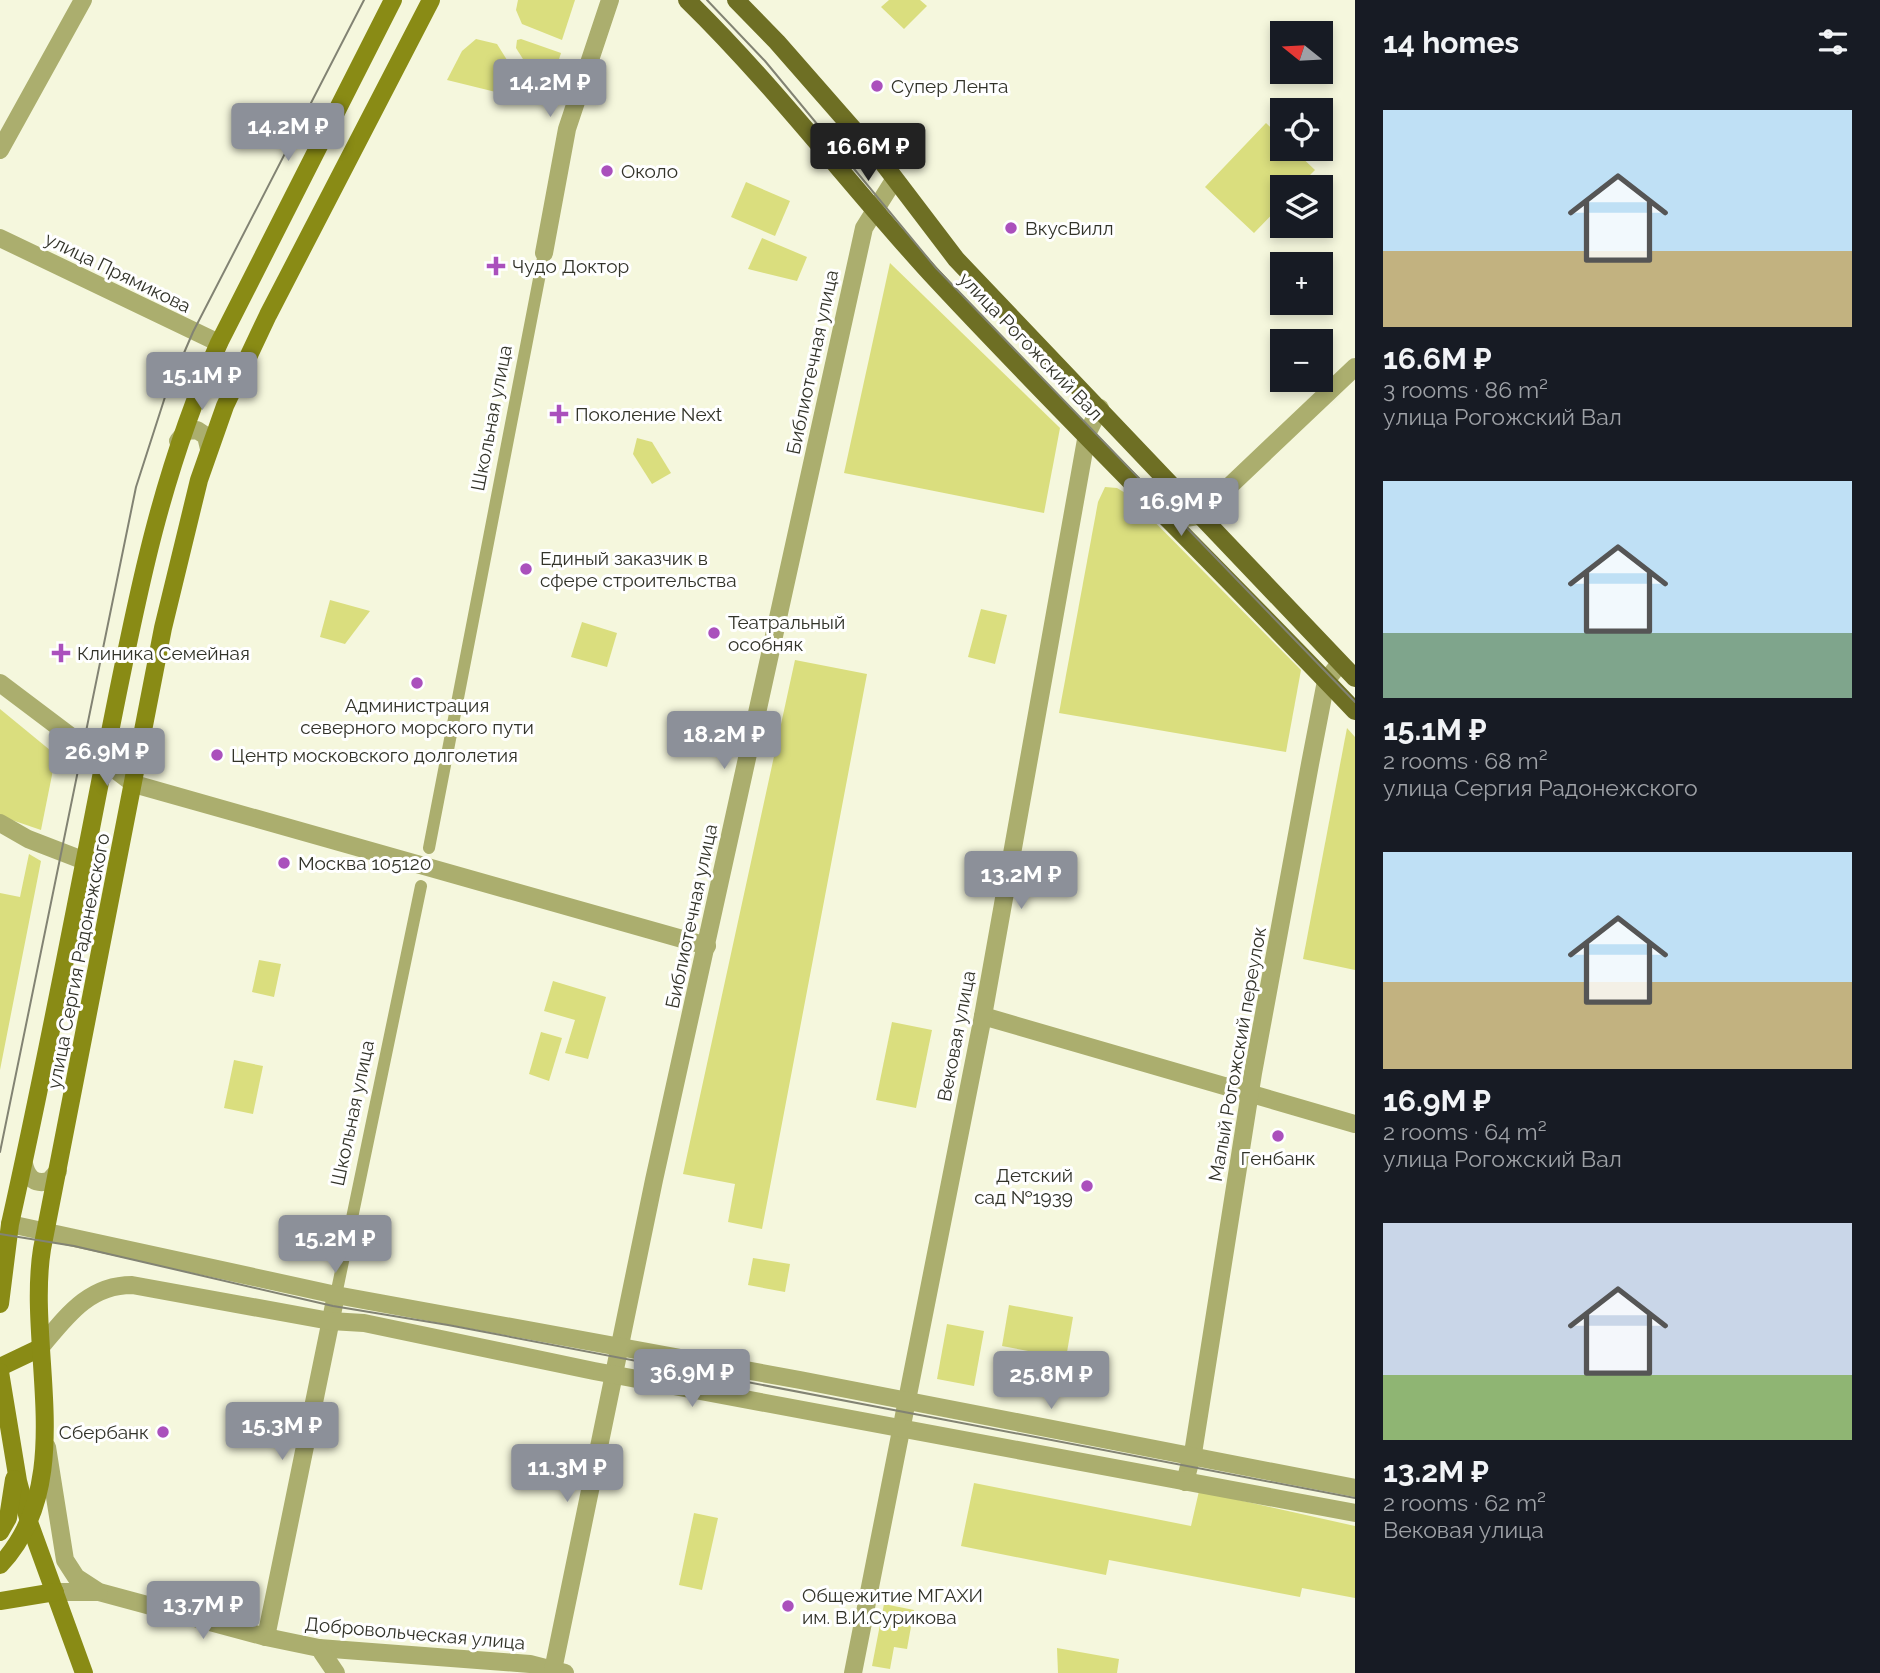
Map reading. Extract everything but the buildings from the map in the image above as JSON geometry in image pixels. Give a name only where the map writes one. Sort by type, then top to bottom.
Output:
[{"type":"main road","name":"улица Сергия Радонежского","points":[[0,1304],[3,1227],[24,1164],[152,529],[178,441],[219,343],[393,0]]},
{"type":"main road","name":"улица Сергия Радонежского","points":[[0,1565],[29,1522],[38,1489],[45,1437],[38,1288],[45,1234],[182,542],[209,449],[225,406],[268,315],[431,0]]},
{"type":"main road","name":"улица Рогожский Вал","points":[[687,0],[979,324],[1355,711]]},
{"type":"main road","name":"улица Рогожский Вал","points":[[736,0],[814,83],[956,259],[1355,678]]},
{"type":"main road","points":[[0,1367],[40,1348]]},
{"type":"main road","points":[[0,1372],[13,1457],[29,1522],[84,1673]]},
{"type":"main road","points":[[0,1437],[13,1457],[14,1494],[8,1518],[0,1532]]},
{"type":"main road","points":[[0,1601],[55,1592]]},
{"type":"street","points":[[0,150],[83,0]]},
{"type":"street","name":"Школьная улица","points":[[429,848],[568,129],[610,0]]},
{"type":"street","name":"Библиотечная улица","points":[[559,1672],[613,1374],[860,242],[873,209],[894,180]]},
{"type":"street","name":"улица Прямикова","points":[[0,238],[219,343]]},
{"type":"street","points":[[1164,515],[1179,519],[1198,516],[1355,367]]},
{"type":"street","name":"Вековая улица","points":[[853,1673],[983,1016],[1087,434],[1100,408]]},
{"type":"street","points":[[178,441],[186,430],[197,430],[206,436],[209,449]]},
{"type":"street","name":"Малый Рогожский переулок","points":[[1185,1482],[1250,1093],[1326,681],[1340,663]]},
{"type":"street","points":[[0,682],[134,784],[707,946]]},
{"type":"street","points":[[104,761],[120,763],[128,758],[145,725]]},
{"type":"street","points":[[0,823],[28,839],[85,861]]},
{"type":"street","name":"Школьная улица","points":[[266,1637],[421,886]]},
{"type":"street","points":[[983,1016],[1355,1124]]},
{"type":"street","points":[[24,1164],[28,1176],[37,1182],[49,1181],[58,1171]]},
{"type":"street","points":[[3,1227],[336,1295],[1355,1488]]},
{"type":"street","points":[[40,1348],[86,1299],[118,1285],[330,1321],[364,1323],[613,1374],[1355,1513]]},
{"type":"street","points":[[45,1437],[65,1560],[76,1577],[99,1592]]},
{"type":"street","points":[[55,1592],[99,1592]]},
{"type":"street","name":"Добровольческая улица","points":[[99,1592],[266,1637],[319,1648],[530,1664],[559,1672]]},
{"type":"street","points":[[319,1648],[336,1673]]},
{"type":"green space","points":[[518,0],[575,0],[562,40],[522,24],[516,10]]},
{"type":"green space","points":[[889,0],[920,0],[927,6],[904,29],[881,7]]},
{"type":"green space","points":[[476,39],[497,44],[519,79],[520,98],[447,80],[462,51]]},
{"type":"green space","points":[[517,40],[561,53],[549,90],[540,86],[516,48]]},
{"type":"green space","points":[[1266,123],[1270,127],[1270,161],[1306,161],[1315,170],[1310,175],[1270,175],[1270,216],[1254,233],[1205,187]]},
{"type":"green space","points":[[746,182],[790,201],[775,236],[731,217]]},
{"type":"green space","points":[[762,238],[807,257],[797,281],[748,269]]},
{"type":"green space","points":[[890,263],[1060,428],[1044,513],[844,473]]},
{"type":"green space","points":[[637,438],[652,442],[671,473],[652,484],[633,454]]},
{"type":"green space","points":[[1105,487],[1117,488],[1127,494],[1301,670],[1286,752],[1059,713],[1098,502]]},
{"type":"green space","points":[[330,600],[370,611],[345,644],[320,637]]},
{"type":"green space","points":[[981,609],[1007,615],[995,664],[968,657]]},
{"type":"green space","points":[[582,622],[617,633],[607,667],[571,657]]},
{"type":"green space","points":[[795,660],[867,674],[762,1229],[728,1222],[735,1184],[683,1174]]},
{"type":"green space","points":[[0,709],[56,755],[41,830],[0,816]]},
{"type":"green space","points":[[1347,728],[1355,737],[1355,970],[1303,959]]},
{"type":"green space","points":[[29,854],[41,861],[0,1070],[0,893],[20,897]]},
{"type":"green space","points":[[259,960],[281,964],[274,997],[252,992]]},
{"type":"green space","points":[[553,981],[606,997],[588,1059],[565,1053],[575,1020],[544,1011]]},
{"type":"green space","points":[[892,1022],[932,1030],[916,1108],[876,1100]]},
{"type":"green space","points":[[541,1032],[562,1038],[549,1081],[529,1074]]},
{"type":"green space","points":[[234,1060],[263,1066],[253,1114],[224,1108]]},
{"type":"green space","points":[[753,1258],[790,1264],[785,1292],[748,1285]]},
{"type":"green space","points":[[1009,1305],[1073,1317],[1066,1358],[1002,1346]]},
{"type":"green space","points":[[947,1324],[984,1331],[974,1386],[937,1379]]},
{"type":"green space","points":[[974,1483],[1191,1526],[1199,1491],[1355,1526],[1355,1598],[1302,1588],[1300,1597],[1109,1560],[1106,1575],[961,1546]]},
{"type":"green space","points":[[694,1513],[718,1518],[702,1590],[679,1585]]},
{"type":"green space","points":[[884,1604],[914,1610],[907,1649],[894,1647],[890,1669],[872,1666]]},
{"type":"green space","points":[[1057,1648],[1119,1659],[1117,1673],[1058,1673]]},
{"type":"tram line","points":[[0,1152],[136,487],[165,397],[193,332],[364,0]]},
{"type":"tram line","points":[[707,0],[765,61],[936,268],[1355,702]]},
{"type":"tram line","points":[[0,1234],[74,1246],[333,1306],[448,1325],[1355,1498]]},
{"type":"place","name":"Супер Лента","points":[[877,86]]},
{"type":"place","name":"Около","points":[[607,171]]},
{"type":"place","name":"ВкусВилл","points":[[1011,228]]},
{"type":"place","name":"Чудо Доктор","points":[[496,266]]},
{"type":"place","name":"Поколение Next","points":[[559,414]]},
{"type":"place","name":"Единый заказчик в сфере строительства","points":[[526,569]]},
{"type":"place","name":"Театральный особняк","points":[[714,633]]},
{"type":"place","name":"Клиника Семейная","points":[[61,653]]},
{"type":"place","name":"Администрация северного морского пути","points":[[417,683]]},
{"type":"place","name":"Центр московского долголетия","points":[[217,755]]},
{"type":"place","name":"Москва 105120","points":[[284,863]]},
{"type":"place","name":"Генбанк","points":[[1278,1136]]},
{"type":"place","name":"Детский сад №1939","points":[[1087,1186]]},
{"type":"place","name":"Сбербанк","points":[[163,1432]]},
{"type":"place","name":"Общежитие МГАХИ им. В.И.Сурикова","points":[[788,1606]]}]
